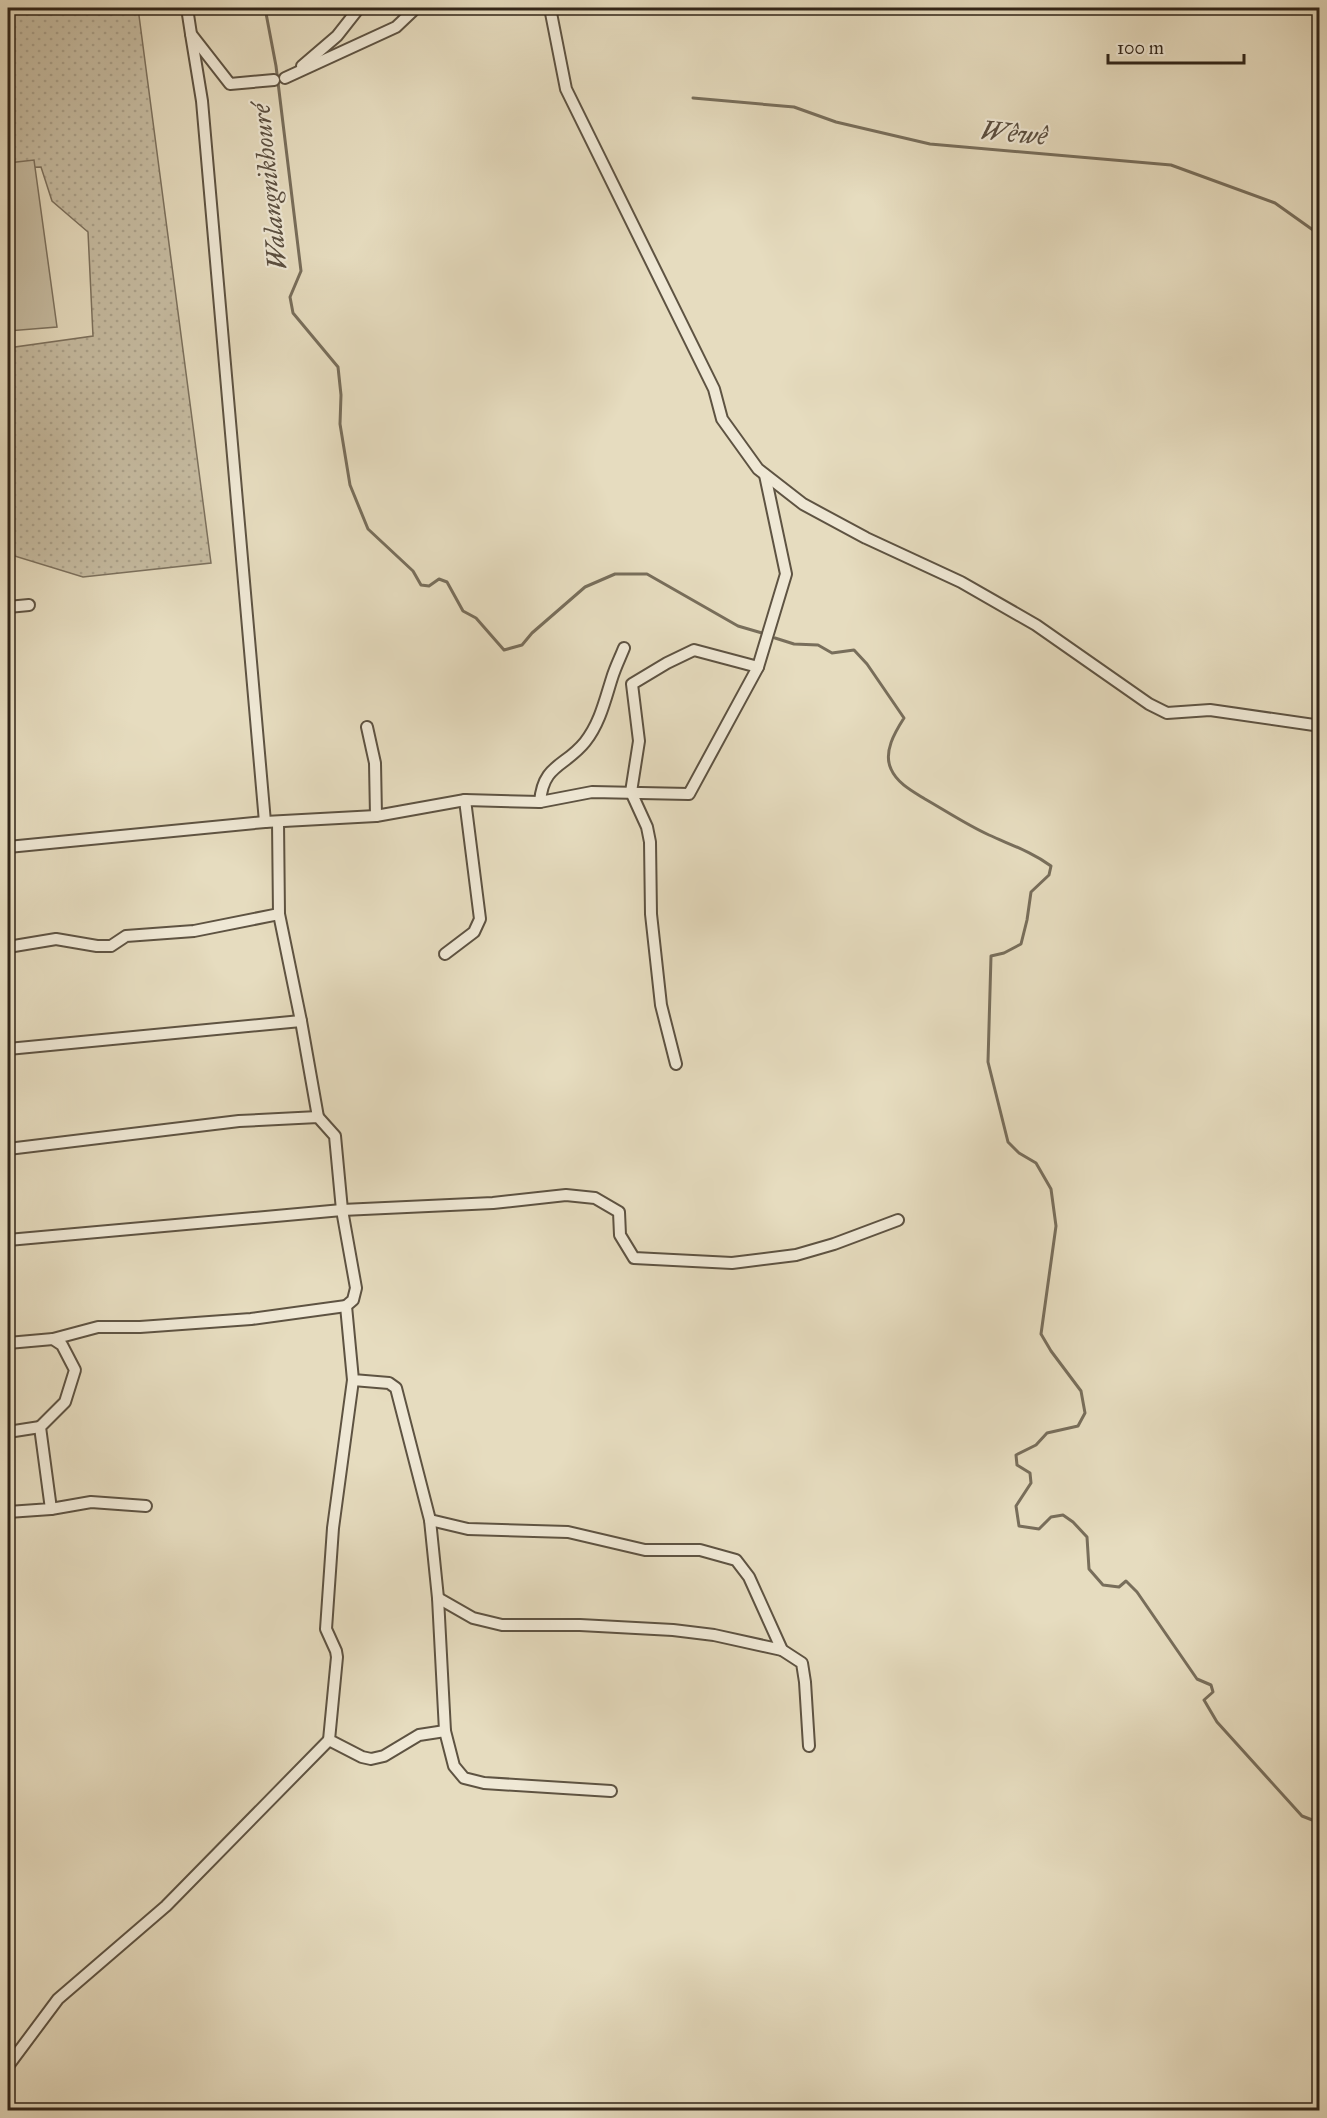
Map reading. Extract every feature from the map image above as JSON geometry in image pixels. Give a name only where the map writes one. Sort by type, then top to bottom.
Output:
[{"type":"street","points":[[187,8],[202,101],[265,822]]},
{"type":"street","points":[[358,8],[337,36],[285,78],[396,27],[416,8]]},
{"type":"street","points":[[550,8],[566,89],[714,389],[722,419],[758,470],[803,504],[866,538],[962,582],[1036,625],[1149,704],[1167,713],[1210,710],[1320,724]]},
{"type":"street","points":[[191,34],[230,84],[274,80]]},
{"type":"street","points":[[8,847],[265,822],[376,816],[465,800],[540,802],[592,792],[689,794],[758,667],[786,574],[765,475]]},
{"type":"street","points":[[8,607],[28,605]]},
{"type":"street","points":[[540,802],[547,775],[585,742],[602,713],[612,677],[624,648]]},
{"type":"street","points":[[676,1064],[660,1005],[651,914],[650,842],[647,827],[631,792],[639,741],[632,684],[694,650],[758,667]]},
{"type":"street","points":[[367,727],[375,764],[376,816]]},
{"type":"street","points":[[445,954],[474,932],[480,919],[465,800]]},
{"type":"street","points":[[8,1343],[53,1339],[98,1327],[140,1327],[252,1319],[346,1306],[352,1300],[356,1288],[342,1210],[334,1136],[318,1117],[279,914],[278,822]]},
{"type":"street","points":[[8,947],[56,939],[111,946],[126,936],[195,931],[279,914]]},
{"type":"street","points":[[8,1049],[301,1021]]},
{"type":"street","points":[[8,1149],[239,1121],[318,1117]]},
{"type":"street","points":[[8,1240],[342,1210],[493,1203],[566,1195],[595,1198],[619,1212],[620,1235],[634,1258],[732,1263],[805,1252],[834,1244],[898,1220]]},
{"type":"street","points":[[8,2066],[58,1999],[166,1906],[329,1740],[337,1657],[326,1629],[331,1550],[353,1380],[346,1306]]},
{"type":"street","points":[[8,1432],[40,1427],[65,1402],[75,1370],[62,1345],[53,1339]]},
{"type":"street","points":[[353,1380],[389,1383],[396,1388],[430,1520],[438,1598],[445,1731],[454,1766],[464,1778],[484,1783],[611,1791]]},
{"type":"street","points":[[40,1427],[51,1509]]},
{"type":"street","points":[[8,1512],[51,1509],[91,1502],[146,1506]]},
{"type":"street","points":[[430,1520],[468,1529],[568,1532],[645,1550],[700,1550],[736,1560],[749,1577],[782,1650]]},
{"type":"street","points":[[438,1598],[472,1618],[502,1625],[580,1625],[673,1630],[714,1635],[782,1650],[802,1663],[806,1682],[809,1746]]},
{"type":"street","points":[[329,1740],[362,1757],[371,1759],[384,1756],[419,1735],[445,1731]]},
{"type":"shaded area","points":[[138,8],[211,563],[83,577],[8,554],[8,348],[93,336],[88,232],[52,201],[41,167],[8,168],[8,10]]},
{"type":"shaded area","points":[[34,160],[57,327],[8,331],[8,163]]},
{"type":"waterway","name":"Walangnikhouré","points":[[265,8],[276,66],[301,271],[290,297],[293,313],[338,367],[341,395],[340,424],[350,485],[368,529],[413,571],[421,585],[429,586],[439,579],[447,582],[463,611],[476,618],[504,650],[522,645],[532,633],[585,587],[615,574],[647,574],[738,626],[762,633]]},
{"type":"waterway","name":"Wêwê","points":[[693,98],[794,107],[836,122],[930,144],[1171,165],[1275,203],[1320,235]]},
{"type":"waterway","name":"Walangnikhouré","points":[[775,638],[794,644],[818,645],[832,653],[854,650],[867,664],[904,718],[894,736],[888,756],[891,769],[897,778],[915,793],[965,822],[1051,866],[1049,875],[1031,892],[1021,944],[1004,953],[991,956],[988,1062],[1008,1142],[1019,1153],[1036,1163],[1051,1189],[1056,1226],[1041,1334],[1081,1391],[1085,1413],[1078,1426],[1047,1433],[1036,1445],[1016,1455],[1017,1465],[1030,1473],[1031,1483],[1016,1506],[1019,1526],[1039,1529],[1051,1517],[1063,1515],[1073,1522],[1087,1537],[1089,1569],[1103,1585],[1119,1587],[1126,1581],[1137,1592],[1197,1679],[1211,1685],[1213,1692],[1204,1700],[1217,1722],[1302,1816],[1320,1823]]}]
